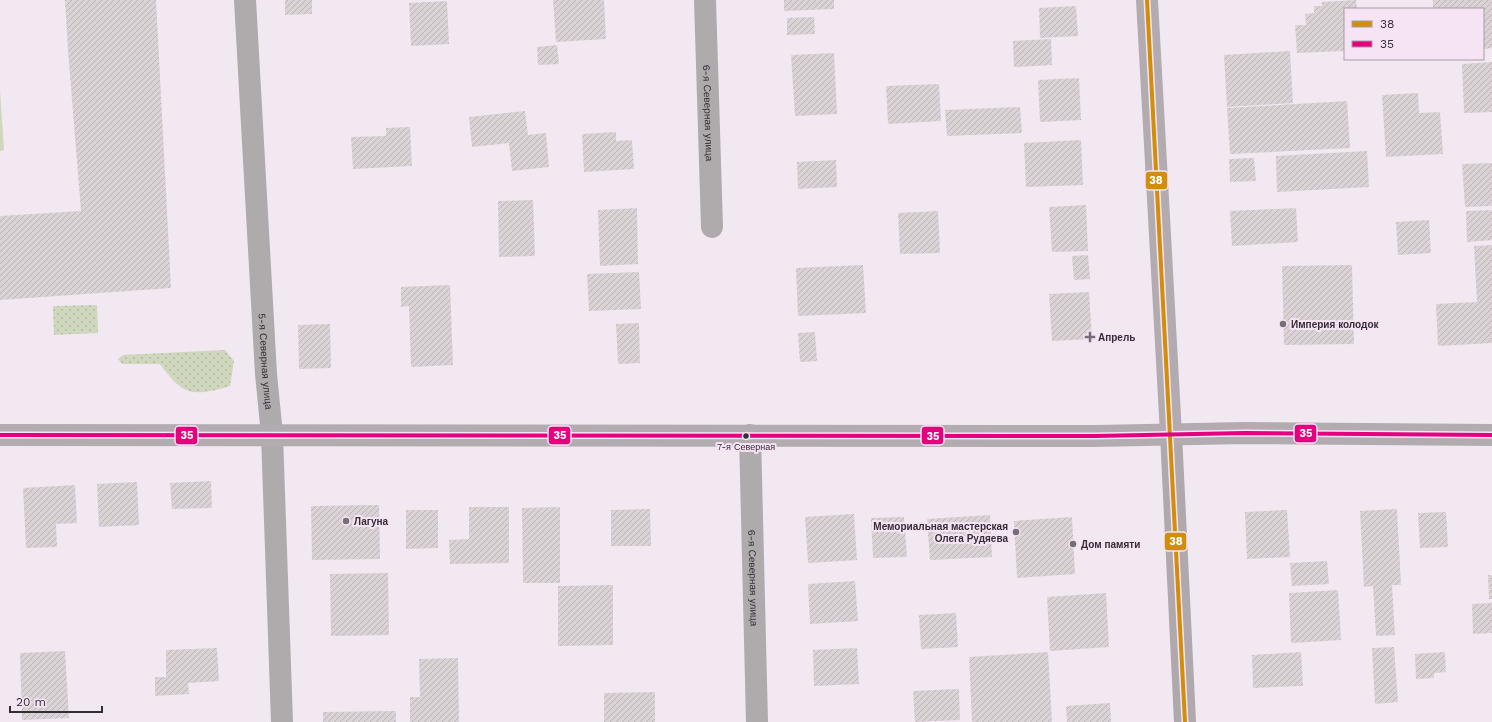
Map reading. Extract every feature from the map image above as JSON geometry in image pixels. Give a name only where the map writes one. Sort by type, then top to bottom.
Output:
[{"type":"main road","points":[[1147,0],[1185,722]]},
{"type":"main road","points":[[0,435],[1253,433],[1492,435]]},
{"type":"street","name":"5-я Северная улица","points":[[245,0],[266,374],[272,435],[282,722]]},
{"type":"street","name":"6-я Северная улица","points":[[705,0],[712,227]]},
{"type":"street","name":"6-я Северная улица","points":[[750,435],[757,722]]},
{"type":"green space","points":[[0,90],[4,150],[0,151]]},
{"type":"green space","points":[[97,305],[98,333],[54,335],[53,306]]},
{"type":"green space","points":[[225,350],[234,361],[230,386],[207,392],[190,391],[182,388],[168,375],[160,364],[122,364],[118,359],[123,355]]},
{"type":"building","points":[[65,0],[156,0],[171,288],[0,300],[0,216],[81,211]]},
{"type":"building","points":[[285,0],[312,0],[312,14],[285,15]]},
{"type":"building","points":[[553,0],[604,0],[606,39],[556,42]]},
{"type":"building","points":[[784,0],[834,0],[834,9],[784,11]]},
{"type":"building","points":[[1356,0],[1357,8],[1344,8],[1344,51],[1297,53],[1295,25],[1306,25],[1305,14],[1314,13],[1314,6],[1322,6],[1322,2]]},
{"type":"building","points":[[1433,0],[1492,0],[1492,48],[1484,49],[1484,8],[1433,8]]},
{"type":"building","points":[[447,1],[449,44],[411,46],[409,3]]},
{"type":"building","points":[[1076,6],[1078,36],[1040,38],[1039,8]]},
{"type":"building","points":[[814,17],[815,34],[787,35],[787,18]]},
{"type":"building","points":[[1051,39],[1052,65],[1014,67],[1013,41]]},
{"type":"building","points":[[557,45],[559,64],[538,65],[537,47]]},
{"type":"building","points":[[1290,51],[1293,103],[1227,107],[1224,55]]},
{"type":"building","points":[[834,53],[837,114],[795,116],[791,55]]},
{"type":"building","points":[[1492,62],[1492,112],[1464,113],[1462,64]]},
{"type":"building","points":[[1079,78],[1081,120],[1040,122],[1038,80]]},
{"type":"building","points":[[939,84],[941,121],[888,124],[886,86]]},
{"type":"building","points":[[1418,93],[1419,113],[1440,112],[1443,154],[1386,157],[1382,95]]},
{"type":"building","points":[[1347,101],[1350,148],[1230,154],[1227,108]]},
{"type":"building","points":[[1020,107],[1022,133],[947,136],[945,110]]},
{"type":"building","points":[[525,111],[528,135],[546,133],[549,167],[512,171],[509,143],[472,147],[469,117]]},
{"type":"building","points":[[410,127],[412,166],[353,169],[351,137],[386,136],[386,128]]},
{"type":"building","points":[[616,132],[616,141],[632,140],[634,169],[584,172],[582,134]]},
{"type":"building","points":[[1081,140],[1083,185],[1026,187],[1024,143]]},
{"type":"building","points":[[1367,151],[1369,187],[1277,192],[1276,156]]},
{"type":"building","points":[[1254,158],[1256,181],[1230,182],[1229,159]]},
{"type":"building","points":[[836,160],[837,187],[798,189],[797,162]]},
{"type":"building","points":[[1492,163],[1492,206],[1465,207],[1462,164]]},
{"type":"building","points":[[533,200],[535,256],[499,257],[498,201]]},
{"type":"building","points":[[1086,205],[1088,251],[1052,252],[1049,207]]},
{"type":"building","points":[[637,208],[638,264],[600,266],[598,210]]},
{"type":"building","points":[[1296,208],[1298,242],[1232,246],[1230,211]]},
{"type":"building","points":[[1492,210],[1492,240],[1467,242],[1466,211]]},
{"type":"building","points":[[938,211],[940,253],[900,254],[898,213]]},
{"type":"building","points":[[1429,220],[1431,253],[1398,255],[1396,222]]},
{"type":"building","points":[[1492,245],[1492,343],[1438,346],[1436,304],[1477,302],[1474,246]]},
{"type":"building","points":[[1088,255],[1090,279],[1074,280],[1072,256]]},
{"type":"building","points":[[863,265],[866,313],[798,316],[796,268]]},
{"type":"building","points":[[1352,265],[1354,344],[1284,345],[1282,266]]},
{"type":"building","points":[[639,272],[641,309],[589,311],[587,274]]},
{"type":"building","points":[[450,285],[453,365],[411,367],[409,306],[401,307],[401,287]]},
{"type":"building","points":[[1089,292],[1092,339],[1052,341],[1049,294]]},
{"type":"building","points":[[639,323],[640,363],[618,364],[616,324]]},
{"type":"building","points":[[330,324],[331,368],[299,369],[298,325]]},
{"type":"building","points":[[815,332],[817,361],[800,362],[798,333]]},
{"type":"building","points":[[211,481],[212,508],[172,509],[170,483]]},
{"type":"building","points":[[137,482],[139,525],[99,527],[97,484]]},
{"type":"building","points":[[75,485],[77,523],[56,524],[57,547],[26,548],[23,488]]},
{"type":"building","name":"Лагуна","points":[[379,505],[380,559],[312,560],[311,506]]},
{"type":"building","points":[[469,507],[509,507],[509,563],[450,564],[449,540],[469,539]]},
{"type":"building","points":[[560,507],[560,583],[523,583],[522,508]]},
{"type":"building","points":[[650,509],[651,546],[611,546],[611,510]]},
{"type":"building","points":[[1397,509],[1401,585],[1392,585],[1395,635],[1376,636],[1373,586],[1364,587],[1360,511]]},
{"type":"building","points":[[406,510],[438,510],[438,548],[406,549]]},
{"type":"building","points":[[1287,510],[1290,557],[1247,559],[1245,512]]},
{"type":"building","points":[[1446,512],[1448,547],[1420,548],[1418,513]]},
{"type":"building","points":[[854,514],[857,560],[808,563],[805,517]]},
{"type":"building","points":[[990,515],[992,557],[930,560],[927,519]]},
{"type":"building","points":[[904,517],[907,557],[873,558],[871,518]]},
{"type":"building","points":[[1072,517],[1075,574],[1017,578],[1014,521]]},
{"type":"building","points":[[1327,561],[1329,584],[1292,586],[1290,563]]},
{"type":"building","points":[[388,573],[389,635],[331,636],[330,574]]},
{"type":"building","points":[[1488,575],[1492,575],[1492,599],[1489,599]]},
{"type":"building","points":[[855,581],[858,621],[810,624],[808,584]]},
{"type":"building","points":[[613,585],[613,645],[558,646],[558,586]]},
{"type":"building","points":[[1338,590],[1341,640],[1291,643],[1289,593]]},
{"type":"building","points":[[1106,593],[1109,647],[1050,651],[1047,597]]},
{"type":"building","points":[[1492,603],[1492,633],[1473,634],[1472,604]]},
{"type":"building","points":[[956,613],[958,647],[921,649],[919,615]]},
{"type":"building","points":[[1394,647],[1398,702],[1375,704],[1372,648]]},
{"type":"building","points":[[217,648],[219,681],[188,683],[189,694],[155,696],[155,677],[166,677],[166,650]]},
{"type":"building","points":[[857,648],[859,684],[814,686],[813,650]]},
{"type":"building","points":[[65,651],[69,718],[22,720],[20,653]]},
{"type":"building","points":[[1048,652],[1052,722],[972,722],[969,657]]},
{"type":"building","points":[[1301,652],[1303,686],[1253,688],[1252,655]]},
{"type":"building","points":[[1445,652],[1446,672],[1434,673],[1434,678],[1416,679],[1415,654]]},
{"type":"building","points":[[458,658],[459,722],[410,722],[410,697],[420,697],[419,659]]},
{"type":"building","points":[[959,689],[960,720],[915,722],[913,691]]},
{"type":"building","points":[[655,692],[655,722],[604,722],[604,693]]},
{"type":"building","points":[[1110,703],[1111,722],[1067,722],[1066,706]]},
{"type":"building","points":[[396,711],[396,722],[323,722],[323,712]]},
{"type":"transit line","name":"38","points":[[1147,0],[1185,722]]},
{"type":"transit line","name":"35","points":[[0,435],[1095,436],[1245,433],[1492,435]]},
{"type":"place","name":"Империя колодок","points":[[1283,324]]},
{"type":"place","name":"Апрель","points":[[1090,337]]},
{"type":"place","name":"7-я Северная","points":[[746,436]]},
{"type":"place","name":"Лагуна","points":[[346,521]]},
{"type":"place","name":"Мемориальная мастерская Олега Рудяева","points":[[1016,532]]},
{"type":"place","name":"Дом памяти","points":[[1073,544]]}]
